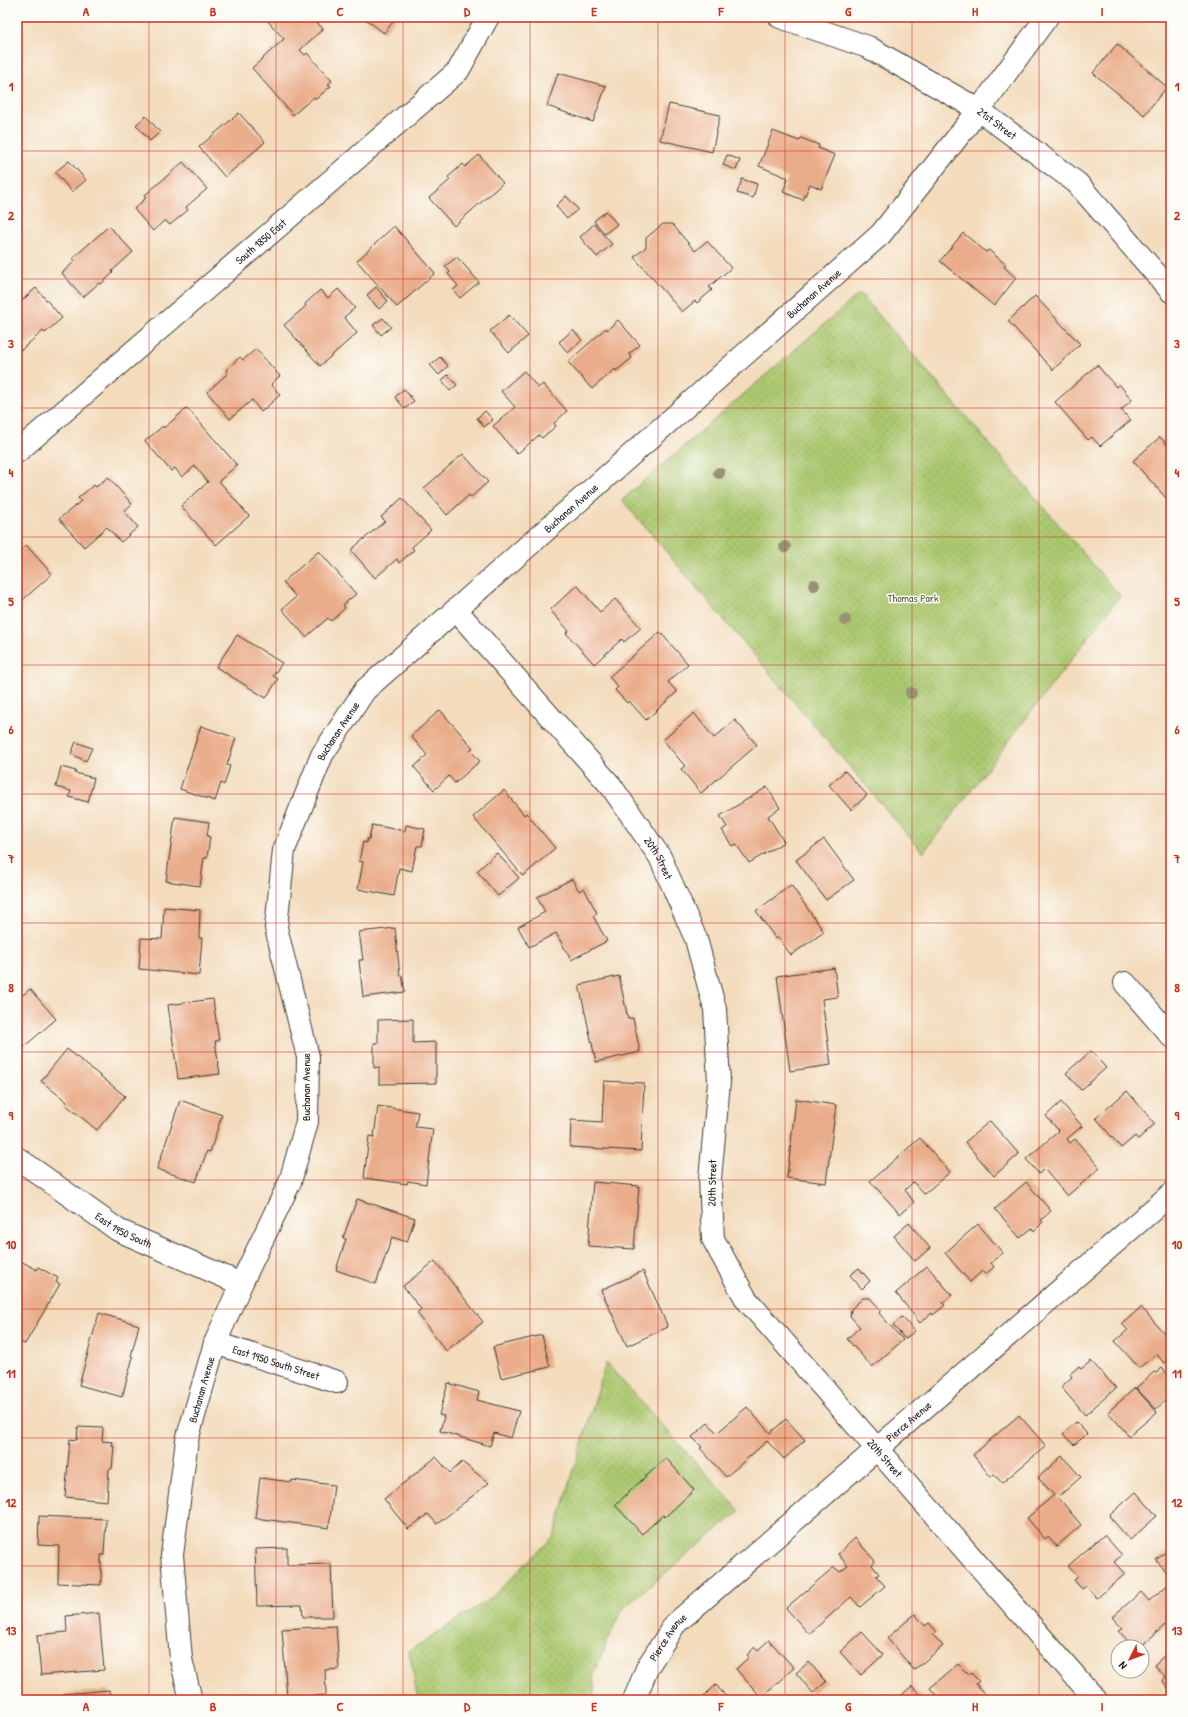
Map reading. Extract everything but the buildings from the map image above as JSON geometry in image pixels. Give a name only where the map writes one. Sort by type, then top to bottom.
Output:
[{"type":"street","name":"South 1850 East","points":[[17,452],[458,72],[488,17]]},
{"type":"street","name":"21st Street","points":[[780,17],[868,47],[979,110],[1077,183],[1171,291]]},
{"type":"street","name":"Buchanan Avenue","points":[[191,1700],[181,1660],[172,1555],[187,1440],[215,1344],[241,1284],[290,1182],[307,1122],[308,1057],[276,928],[284,850],[322,755],[365,690],[881,234],[979,110],[1047,17]]},
{"type":"street","name":"20th Street","points":[[456,610],[611,786],[660,857],[696,940],[715,1009],[719,1082],[710,1179],[713,1239],[746,1299],[1096,1700]]},
{"type":"street","points":[[1125,983],[1171,1036]]},
{"type":"street","name":"East 1950 South","points":[[17,1158],[118,1230],[241,1284]]},
{"type":"street","name":"Pierce Avenue","points":[[634,1700],[648,1666],[675,1624],[1171,1194]]},
{"type":"street","name":"East 1950 South Street","points":[[215,1344],[337,1382]]},
{"type":"green space","name":"Thomas Park","points":[[860,293],[1120,596],[923,853],[622,500]]},
{"type":"green space","points":[[606,1363],[740,1511],[622,1609],[593,1674],[595,1700],[418,1700],[409,1651],[491,1598],[554,1536]]}]
